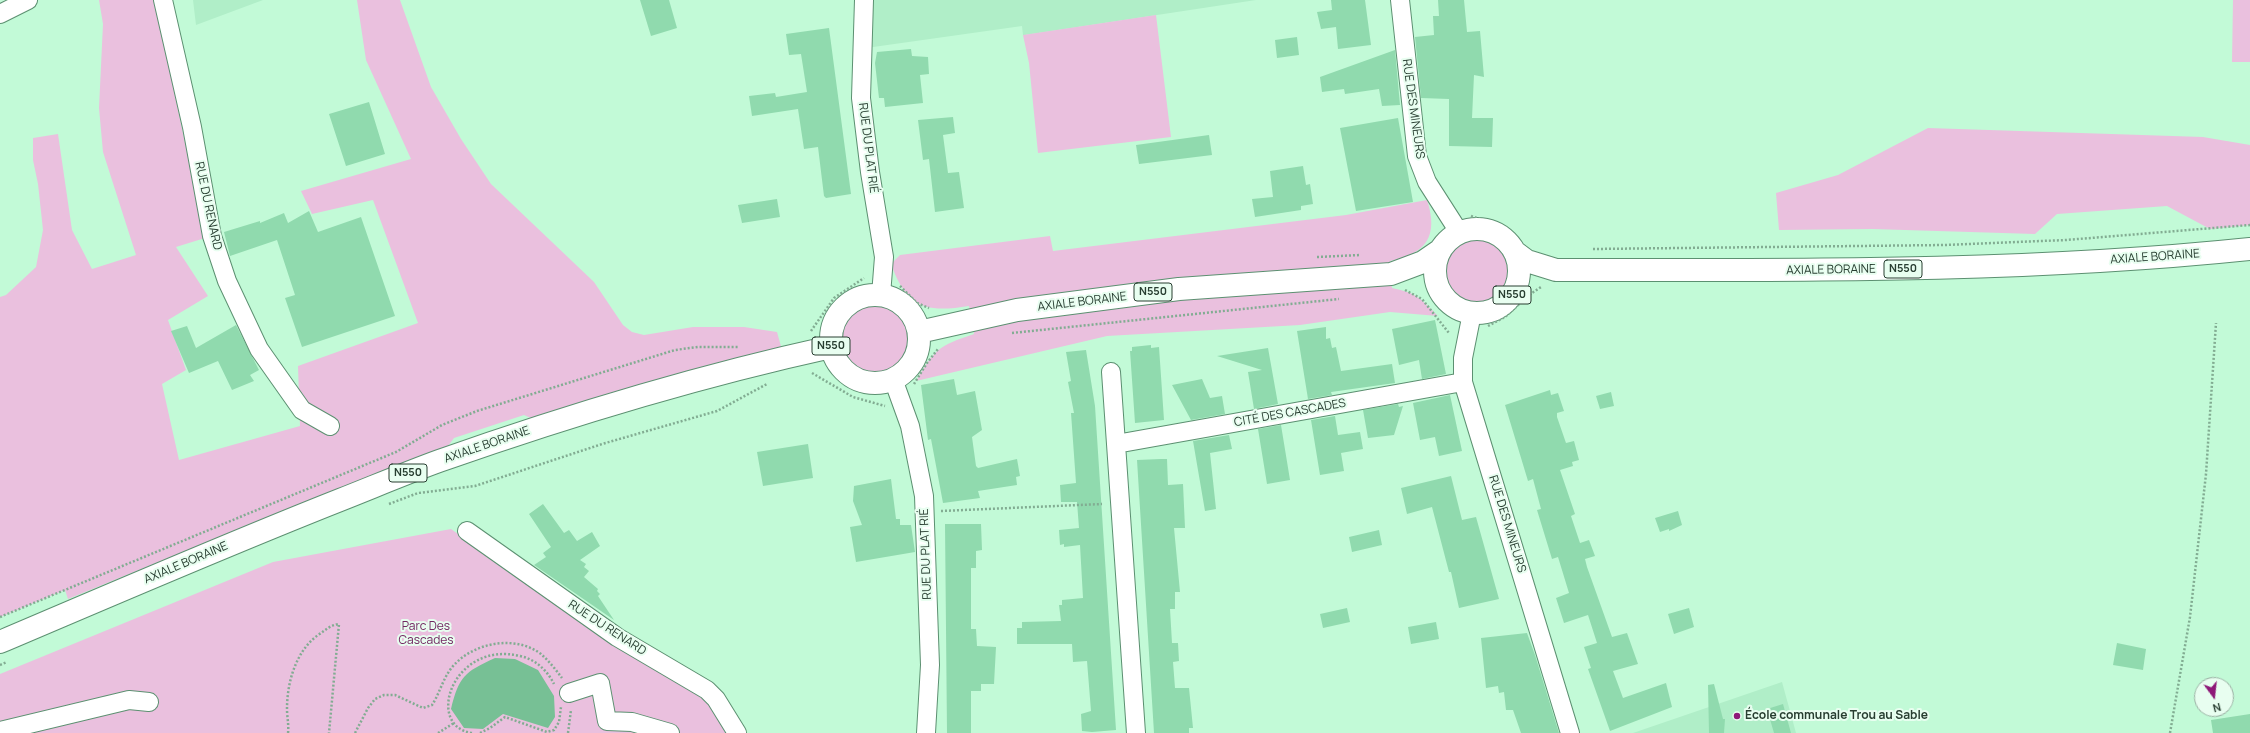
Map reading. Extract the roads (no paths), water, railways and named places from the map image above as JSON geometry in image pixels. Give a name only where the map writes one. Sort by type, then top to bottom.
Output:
[{"type":"main road","name":"N550","points":[[1391,274],[1423,262],[1439,251],[1447,240],[1459,232],[1472,228],[1487,229],[1500,235],[1515,252],[1528,261],[1556,270]]},
{"type":"main road","name":"AXIALE BORAINE","points":[[1556,270],[1808,270],[2049,265],[2179,256],[2250,249]]},
{"type":"main road","points":[[1439,251],[1435,264],[1435,278],[1439,291]]},
{"type":"main road","name":"N550","points":[[1391,274],[1413,280],[1439,291],[1453,306],[1472,313],[1495,310],[1504,304],[1512,295],[1517,285],[1520,274],[1515,252]]},
{"type":"main road","name":"N550","points":[[1512,295],[1541,276],[1556,270]]},
{"type":"main road","name":"AXIALE BORAINE","points":[[919,332],[1017,310],[1179,289],[1391,274]]},
{"type":"main road","name":"N550","points":[[903,383],[867,382],[855,378],[844,371],[836,360],[831,348],[831,334],[835,320],[842,309],[854,300],[867,295],[881,295],[894,299],[906,307],[914,318],[919,332]]},
{"type":"main road","points":[[903,383],[903,373],[916,355],[919,332]]},
{"type":"main road","name":"AXIALE BORAINE","points":[[0,642],[281,523],[438,462],[546,425],[644,395],[792,356],[831,348]]},
{"type":"street","points":[[0,14],[28,0]]},
{"type":"street","name":"RUE DU RENARD","points":[[164,0],[192,127],[212,236],[227,281],[259,349],[302,410],[330,426]]},
{"type":"street","name":"RUE DU PLAT RIÉ","points":[[864,0],[861,98],[870,172],[884,257],[881,295]]},
{"type":"street","name":"RUE DES MINEURS","points":[[1400,0],[1417,156],[1427,182],[1459,232]]},
{"type":"street","name":"RUE DES MINEURS","points":[[1472,313],[1463,358],[1463,382],[1570,733]]},
{"type":"street","points":[[1111,372],[1136,733]]},
{"type":"street","name":"CITÉ DES CASCADES","points":[[1116,444],[1463,382]]},
{"type":"street","name":"RUE DU PLAT RIÉ","points":[[903,383],[924,496],[930,665],[926,733]]},
{"type":"street","name":"RUE DU RENARD","points":[[467,531],[617,637],[707,690],[716,699],[737,733]]},
{"type":"street","points":[[562,694],[606,680],[607,721],[632,722],[670,733]]},
{"type":"street","points":[[0,731],[129,700],[149,702]]},
{"type":"place","name":"École communale Trou au Sable","points":[[1737,716]]},
{"type":"park label","name":"Parc Des Cascades","points":[[426,634]]}]
